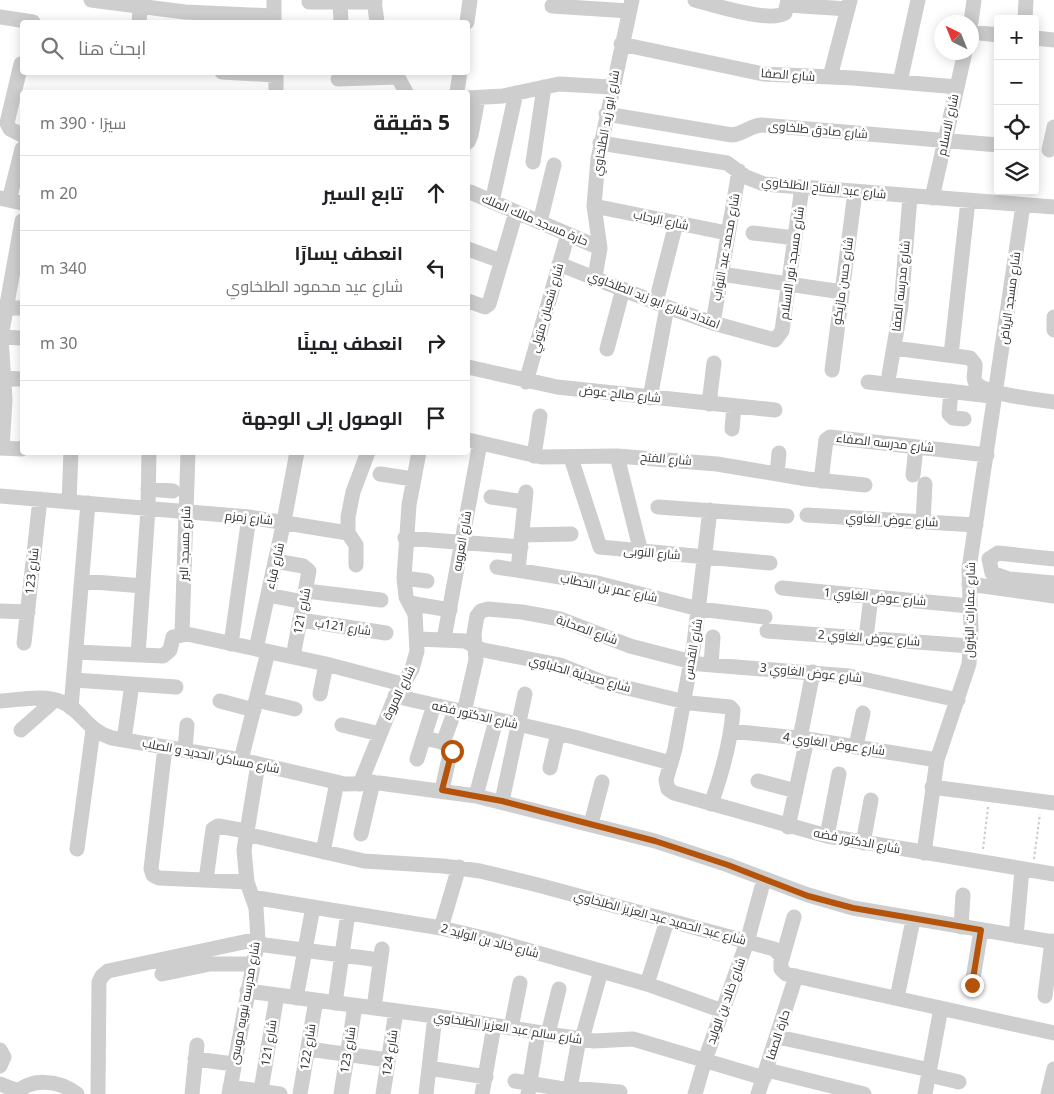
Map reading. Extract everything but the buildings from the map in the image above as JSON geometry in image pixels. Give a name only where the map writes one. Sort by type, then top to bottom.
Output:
[{"type":"street","points":[[91,0],[140,3],[185,12],[274,19],[274,0]]},
{"type":"street","points":[[467,20],[470,0]]},
{"type":"street","points":[[695,0],[753,14],[786,7],[849,5],[830,77]]},
{"type":"street","points":[[900,82],[918,0]]},
{"type":"street","points":[[972,15],[974,0]]},
{"type":"street","points":[[1024,15],[1026,0]]},
{"type":"street","points":[[309,2],[375,1],[377,20]]},
{"type":"street","points":[[340,2],[341,20]]},
{"type":"street","points":[[139,20],[140,3]]},
{"type":"street","points":[[552,6],[574,4],[630,6]]},
{"type":"street","name":"شارع ابو زيد الطلخاوي","points":[[595,277],[600,248],[594,206],[600,142],[630,6]]},
{"type":"street","points":[[0,17],[20,20]]},
{"type":"street","points":[[979,33],[994,34]]},
{"type":"street","points":[[1039,38],[1054,40]]},
{"type":"street","name":"شارع الصفا","points":[[621,44],[763,74],[957,87]]},
{"type":"street","name":"شارع الاسلام","points":[[932,198],[963,60]]},
{"type":"street","points":[[20,68],[7,123],[10,129],[20,134]]},
{"type":"street","points":[[276,75],[276,90]]},
{"type":"street","points":[[338,79],[396,75],[405,90]]},
{"type":"street","points":[[458,90],[460,75]]},
{"type":"street","points":[[470,124],[473,98],[516,94],[570,83],[612,88]]},
{"type":"street","points":[[533,162],[544,87]]},
{"type":"street","points":[[492,202],[516,94]]},
{"type":"street","name":"شارع صادق طلخاوى","points":[[606,114],[732,135],[742,134],[751,128],[761,125],[994,144]]},
{"type":"street","points":[[1046,150],[1054,127]]},
{"type":"street","name":"شارع عبد الفتاح الطلخاوي","points":[[600,142],[727,163],[764,184],[1054,207]]},
{"type":"street","points":[[10,200],[20,158]]},
{"type":"street","points":[[540,222],[554,166]]},
{"type":"street","name":"شارع محمد عبد التواب","points":[[713,323],[739,171]]},
{"type":"street","name":"شارع مسجد نور الاسلام","points":[[779,338],[782,331],[802,187]]},
{"type":"street","name":"حارة مسجد مالك الملك","points":[[470,192],[600,248]]},
{"type":"street","name":"شارع حسن مازيكو","points":[[832,370],[855,192]]},
{"type":"street","name":"شارع مدرسه الصفا","points":[[889,375],[901,306],[910,197]]},
{"type":"street","points":[[951,355],[968,201]]},
{"type":"street","name":"شارع مسجد الرياض","points":[[996,394],[1023,205]]},
{"type":"street","name":"شارع الرحاب","points":[[594,206],[727,233]]},
{"type":"street","points":[[470,302],[485,307],[489,304],[516,212]]},
{"type":"street","points":[[650,398],[661,304],[676,223]]},
{"type":"street","points":[[20,231],[11,274],[2,337],[2,378],[5,400],[1,448],[20,449]]},
{"type":"street","points":[[753,233],[795,238]]},
{"type":"street","name":"شارع شعبان متولي","points":[[526,382],[568,234]]},
{"type":"street","points":[[470,250],[502,261]]},
{"type":"street","name":"امتداد شارع ابو زيد الطلخاوي","points":[[559,264],[713,323],[771,340],[779,338]]},
{"type":"street","points":[[721,274],[842,292]]},
{"type":"street","points":[[607,349],[623,288]]},
{"type":"street","points":[[6,308],[20,308]]},
{"type":"street","points":[[1054,317],[1054,330]]},
{"type":"street","points":[[2,337],[20,338]]},
{"type":"street","points":[[894,348],[972,359],[976,366],[974,380],[977,384],[996,394]]},
{"type":"street","points":[[709,404],[714,363]]},
{"type":"street","name":"شارع صالح عوض","points":[[470,368],[526,382],[650,398],[775,410]]},
{"type":"street","points":[[2,378],[20,379]]},
{"type":"street","points":[[868,382],[996,394],[1054,402]]},
{"type":"street","points":[[951,391],[949,414],[954,418],[964,419]]},
{"type":"street","name":"شارع عمارات البترول","points":[[924,854],[937,760],[969,664],[971,646],[969,584],[976,524],[996,394]]},
{"type":"street","points":[[732,429],[734,406]]},
{"type":"street","points":[[534,456],[540,416]]},
{"type":"street","name":"شارع مدرسه الصفاء","points":[[820,482],[826,440],[830,437],[987,454]]},
{"type":"street","name":"شارع الفتح","points":[[474,441],[534,456],[571,458],[617,456],[717,464],[820,482],[865,486]]},
{"type":"street","name":"شارع العروبه","points":[[444,639],[462,542],[474,441]]},
{"type":"street","points":[[916,447],[923,522]]},
{"type":"street","points":[[777,474],[779,453]]},
{"type":"street","points":[[69,502],[71,455]]},
{"type":"street","points":[[138,655],[148,509],[149,455]]},
{"type":"street","name":"شارع مسجد البر","points":[[182,634],[188,455]]},
{"type":"street","name":"شارع قباء","points":[[241,760],[255,705],[268,595],[284,522],[295,455]]},
{"type":"street","points":[[356,565],[356,545],[348,533],[348,517],[353,492],[367,455]]},
{"type":"street","name":"شارع المروة","points":[[361,834],[367,783],[380,734],[399,690],[415,660],[418,639],[415,614],[406,597],[404,578],[405,538],[418,455]]},
{"type":"street","points":[[617,456],[641,552]]},
{"type":"street","name":"شارع النوبى","points":[[571,458],[600,547],[770,563]]},
{"type":"street","points":[[380,474],[413,479]]},
{"type":"street","points":[[148,489],[173,491]]},
{"type":"street","name":"شارع زمزم","points":[[0,496],[249,517],[348,533]]},
{"type":"street","points":[[491,497],[526,497],[518,570]]},
{"type":"street","name":"شارع 123","points":[[24,643],[40,499]]},
{"type":"street","points":[[71,708],[88,503]]},
{"type":"street","points":[[658,507],[787,516]]},
{"type":"street","name":"شارع القدس","points":[[667,786],[692,661],[710,510]]},
{"type":"street","name":"شارع عوض الغاوي","points":[[807,515],[976,524]]},
{"type":"street","points":[[231,644],[249,517]]},
{"type":"street","points":[[405,538],[462,542],[522,541],[571,534]]},
{"type":"street","points":[[1051,554],[998,553],[989,559],[992,573],[1009,579],[1054,583]]},
{"type":"street","name":"شارع 121","points":[[276,562],[308,570],[305,597],[293,657]]},
{"type":"street","name":"شارع عمر بن الخطاب","points":[[497,567],[597,583],[766,624]]},
{"type":"street","points":[[404,578],[427,581]]},
{"type":"street","points":[[82,581],[143,586]]},
{"type":"street","points":[[969,584],[1054,596]]},
{"type":"street","name":"شارع عوض الغاوي 1","points":[[782,588],[969,606]]},
{"type":"street","points":[[268,595],[381,600]]},
{"type":"street","points":[[866,638],[870,597]]},
{"type":"street","points":[[409,604],[450,610]]},
{"type":"street","name":"شارع الصحابة","points":[[475,646],[477,616],[481,611],[491,609],[560,619],[630,646],[692,661]]},
{"type":"street","points":[[0,611],[28,612]]},
{"type":"street","name":"شارع 121ب","points":[[300,620],[386,633]]},
{"type":"street","name":"شارع عوض الغاوي 2","points":[[766,624],[866,638],[971,646]]},
{"type":"street","points":[[76,652],[163,656],[170,650],[173,637],[182,634],[326,664],[399,690]]},
{"type":"street","points":[[711,665],[713,637]]},
{"type":"street","name":"شارع صيدلية الحلباوي","points":[[418,639],[464,641],[487,651],[547,662],[602,682],[683,701],[730,707],[733,710],[731,731]]},
{"type":"street","points":[[443,742],[460,711],[475,664],[475,646]]},
{"type":"street","name":"شارع عوض الغاوي 3","points":[[692,661],[711,665],[813,672],[867,679],[958,700]]},
{"type":"street","points":[[320,694],[326,664]]},
{"type":"street","points":[[788,827],[796,791],[813,672]]},
{"type":"street","points":[[74,680],[176,688]]},
{"type":"street","points":[[124,740],[132,684]]},
{"type":"street","name":"شارع الدكتور فضه","points":[[399,690],[434,705],[558,733],[671,763]]},
{"type":"street","points":[[502,801],[525,694]]},
{"type":"street","points":[[0,700],[55,700]]},
{"type":"street","points":[[22,730],[55,700]]},
{"type":"street","name":"شارع مساكن الحديد و الصلب","points":[[55,700],[71,708],[93,730],[102,735],[241,760],[337,782],[442,790],[502,801],[682,849],[838,904],[913,920],[1053,942]]},
{"type":"street","points":[[220,702],[295,708]]},
{"type":"street","points":[[417,759],[434,705]]},
{"type":"street","points":[[856,746],[863,712]]},
{"type":"street","points":[[476,796],[496,720]]},
{"type":"street","points":[[342,725],[380,734]]},
{"type":"street","points":[[185,750],[188,726]]},
{"type":"street","points":[[78,849],[93,730]]},
{"type":"street","points":[[711,804],[726,759],[731,731]]},
{"type":"street","name":"شارع عوض الغاوي 4","points":[[731,731],[856,746],[937,760]]},
{"type":"street","points":[[550,768],[558,733]]},
{"type":"street","points":[[424,738],[448,744],[452,751],[442,790]]},
{"type":"street","points":[[165,747],[152,873],[159,878],[247,882]]},
{"type":"street","name":"شارع مدرسه نبويه موسى","points":[[229,1090],[257,942],[256,908],[247,882],[244,850],[258,764]]},
{"type":"street","points":[[827,836],[840,774]]},
{"type":"street","points":[[758,781],[796,791]]},
{"type":"street","points":[[323,852],[337,782]]},
{"type":"street","points":[[591,824],[602,782]]},
{"type":"street","name":"شارع الدكتور فضه","points":[[667,786],[674,793],[788,827],[827,836],[924,854],[1054,874]]},
{"type":"street","points":[[932,787],[1048,803]]},
{"type":"street","points":[[863,843],[871,800]]},
{"type":"street","name":"شارع عبد الحميد عبد العزيز الطلخاوي","points":[[206,880],[213,828],[220,826],[323,852],[378,863],[459,867],[538,885],[777,951],[782,960],[782,972],[796,976]]},
{"type":"street","points":[[441,928],[459,867]]},
{"type":"street","points":[[1016,936],[1027,870]]},
{"type":"street","name":"شارع خالد بن الوليد","points":[[695,1094],[705,1060],[747,942],[764,879]]},
{"type":"street","points":[[961,927],[963,895]]},
{"type":"street","name":"شارع خالد بن الوليد 2","points":[[252,897],[441,928],[492,940],[647,984],[723,1011]]},
{"type":"street","points":[[296,998],[313,907]]},
{"type":"street","points":[[336,1003],[348,913]]},
{"type":"street","points":[[782,960],[794,917]]},
{"type":"street","points":[[897,998],[913,920]]},
{"type":"street","points":[[647,984],[667,921]]},
{"type":"street","points":[[972,985],[981,930]]},
{"type":"street","points":[[169,968],[257,942],[305,951],[342,955],[381,955],[374,1008]]},
{"type":"street","points":[[1044,996],[1053,942]]},
{"type":"street","points":[[98,1094],[100,979],[108,971],[210,964],[252,964]]},
{"type":"street","points":[[569,1090],[581,1039],[601,971]]},
{"type":"street","points":[[796,976],[1054,1033]]},
{"type":"street","name":"حارة الصفا","points":[[758,1094],[778,1037],[796,976]]},
{"type":"street","points":[[510,1028],[520,983]]},
{"type":"street","points":[[559,990],[524,1086],[620,1092]]},
{"type":"street","name":"شارع سالم عبد العزيز الطلخاوي","points":[[247,991],[435,1016],[581,1039],[610,1042],[633,1039],[705,1060],[864,1094]]},
{"type":"street","name":"شارع 121","points":[[262,1090],[277,995]]},
{"type":"street","name":"شارع 122","points":[[300,1094],[316,1000]]},
{"type":"street","name":"شارع 123","points":[[341,1094],[355,1006]]},
{"type":"street","points":[[925,1094],[941,1008]]},
{"type":"street","name":"شارع 124","points":[[383,1094],[396,1011]]},
{"type":"street","points":[[426,1094],[435,1016]]},
{"type":"street","points":[[482,1094],[494,1026]]},
{"type":"street","points":[[778,1037],[959,1082]]},
{"type":"street","points":[[308,1049],[388,1060]]},
{"type":"street","points":[[0,1050],[4,1057],[0,1066]]},
{"type":"street","points":[[192,1094],[196,1052],[234,1064]]},
{"type":"street","points":[[429,1068],[486,1077]]},
{"type":"street","points":[[1048,1094],[1054,1069]]},
{"type":"street","points":[[0,1084],[16,1093],[33,1084],[48,1082],[64,1086],[77,1094]]},
{"type":"street","points":[[229,1090],[262,1090],[280,1094]]},
{"type":"path","points":[[981,863],[990,795]]},
{"type":"path","points":[[1027,870],[1048,803]]},
{"type":"route","points":[[452,751],[442,790],[502,801],[655,841],[728,865],[808,896],[853,908],[913,920],[981,930],[972,985]]}]
